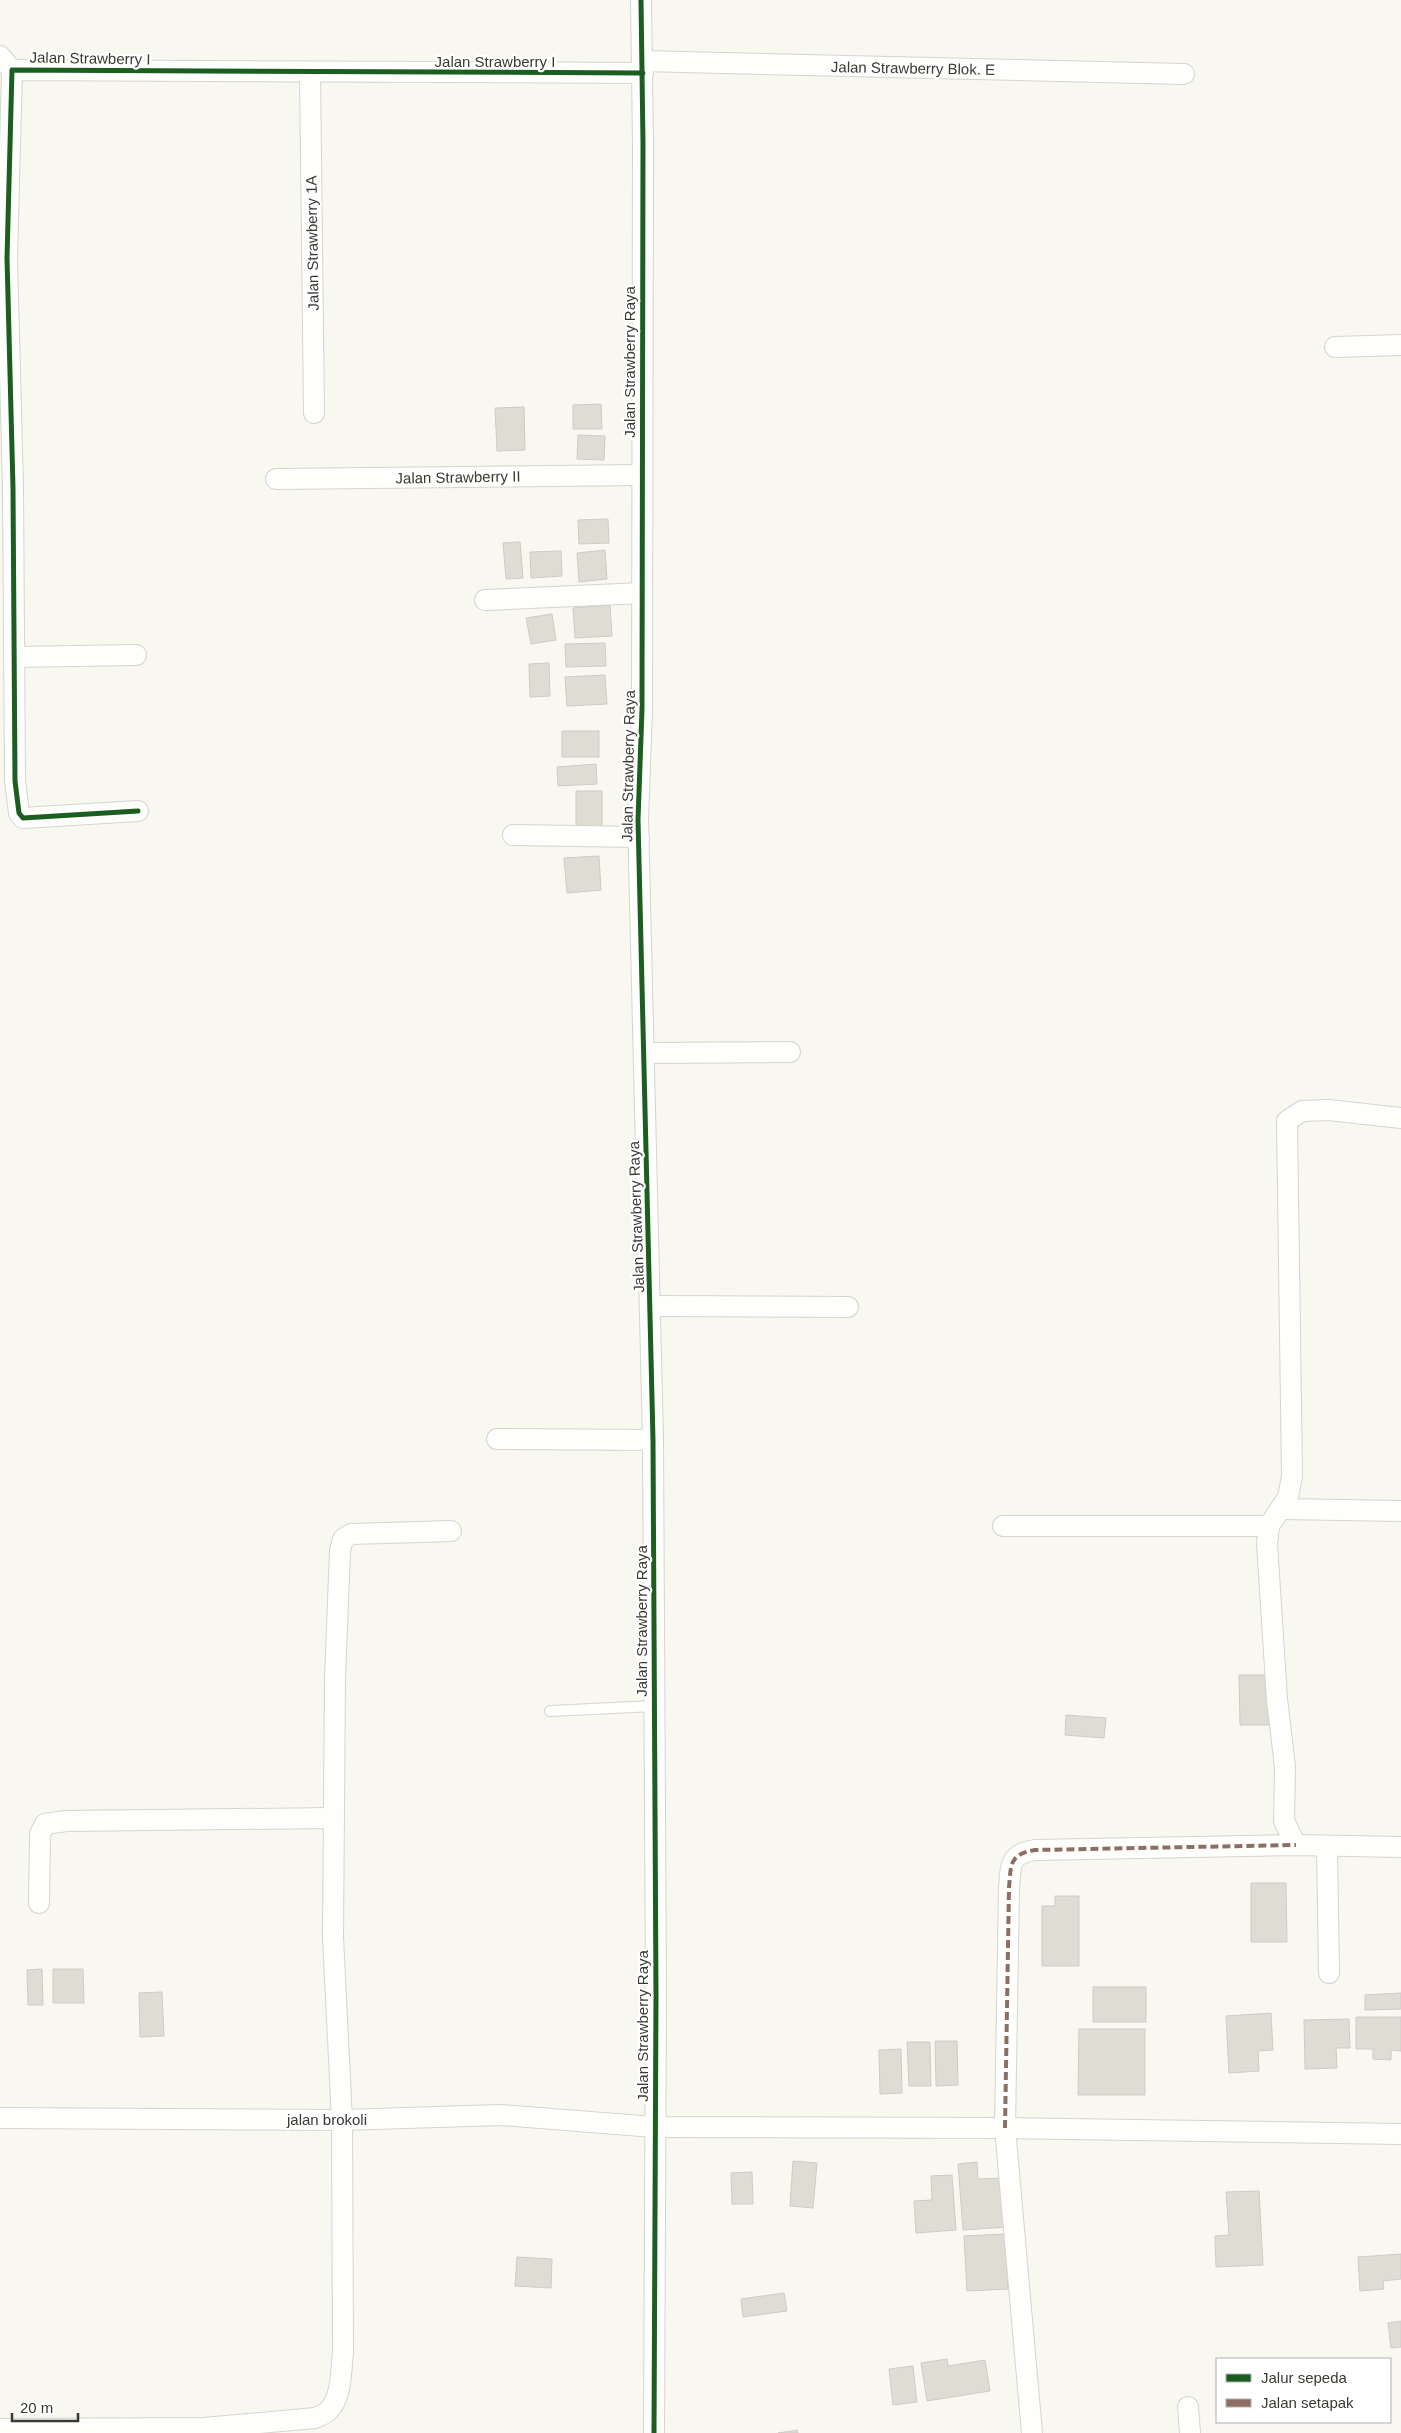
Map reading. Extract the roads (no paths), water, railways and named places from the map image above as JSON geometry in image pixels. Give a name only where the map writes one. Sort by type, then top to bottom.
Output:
[{"type":"street","name":"Jalan Strawberry Raya","points":[[641,0],[643,67],[642,593],[639,837],[653,1440],[656,1985],[654,2433]]},
{"type":"street","name":"Jalan Strawberry I","points":[[138,811],[23,818],[19,813],[16,796],[7,725],[14,657],[7,258],[6,63],[310,73],[643,67]]},
{"type":"street","name":"Jalan Strawberry Blok. E","points":[[643,67],[1184,74]]},
{"type":"street","name":"Jalan Strawberry 1A","points":[[310,73],[314,412]]},
{"type":"street","points":[[1335,347],[1401,345]]},
{"type":"street","name":"Jalan Strawberry II","points":[[276,479],[641,475]]},
{"type":"street","points":[[485,600],[642,593]]},
{"type":"street","points":[[14,657],[136,655]]},
{"type":"street","points":[[513,835],[639,837]]},
{"type":"street","points":[[645,1053],[790,1052]]},
{"type":"street","points":[[1296,1845],[1284,1821],[1285,1767],[1277,1699],[1267,1544],[1269,1526],[1282,1509],[1288,1497],[1292,1476],[1287,1121],[1302,1111],[1329,1110],[1401,1118]]},
{"type":"street","points":[[651,1306],[848,1307]]},
{"type":"street","points":[[497,1439],[653,1440]]},
{"type":"street","points":[[1282,1509],[1401,1511]]},
{"type":"street","points":[[1003,1526],[1269,1526]]},
{"type":"street","points":[[0,2429],[204,2428],[315,2418],[329,2411],[340,2380],[342,2352],[342,2120],[333,1937],[336,1668],[340,1551],[343,1539],[351,1534],[451,1531]]},
{"type":"street","points":[[39,1903],[40,1834],[45,1824],[66,1821],[334,1818]]},
{"type":"street","points":[[1032,2433],[1005,2128],[1009,1888],[1010,1868],[1015,1856],[1034,1850],[1296,1845],[1401,1847]]},
{"type":"street","points":[[1327,1846],[1329,1973]]},
{"type":"street","name":"jalan brokoli","points":[[0,2118],[342,2120],[501,2116],[654,2126],[1005,2128],[1401,2134]]},
{"type":"street","points":[[1188,2407],[1190,2433]]},
{"type":"lane","points":[[550,1711],[654,1706]]}]
